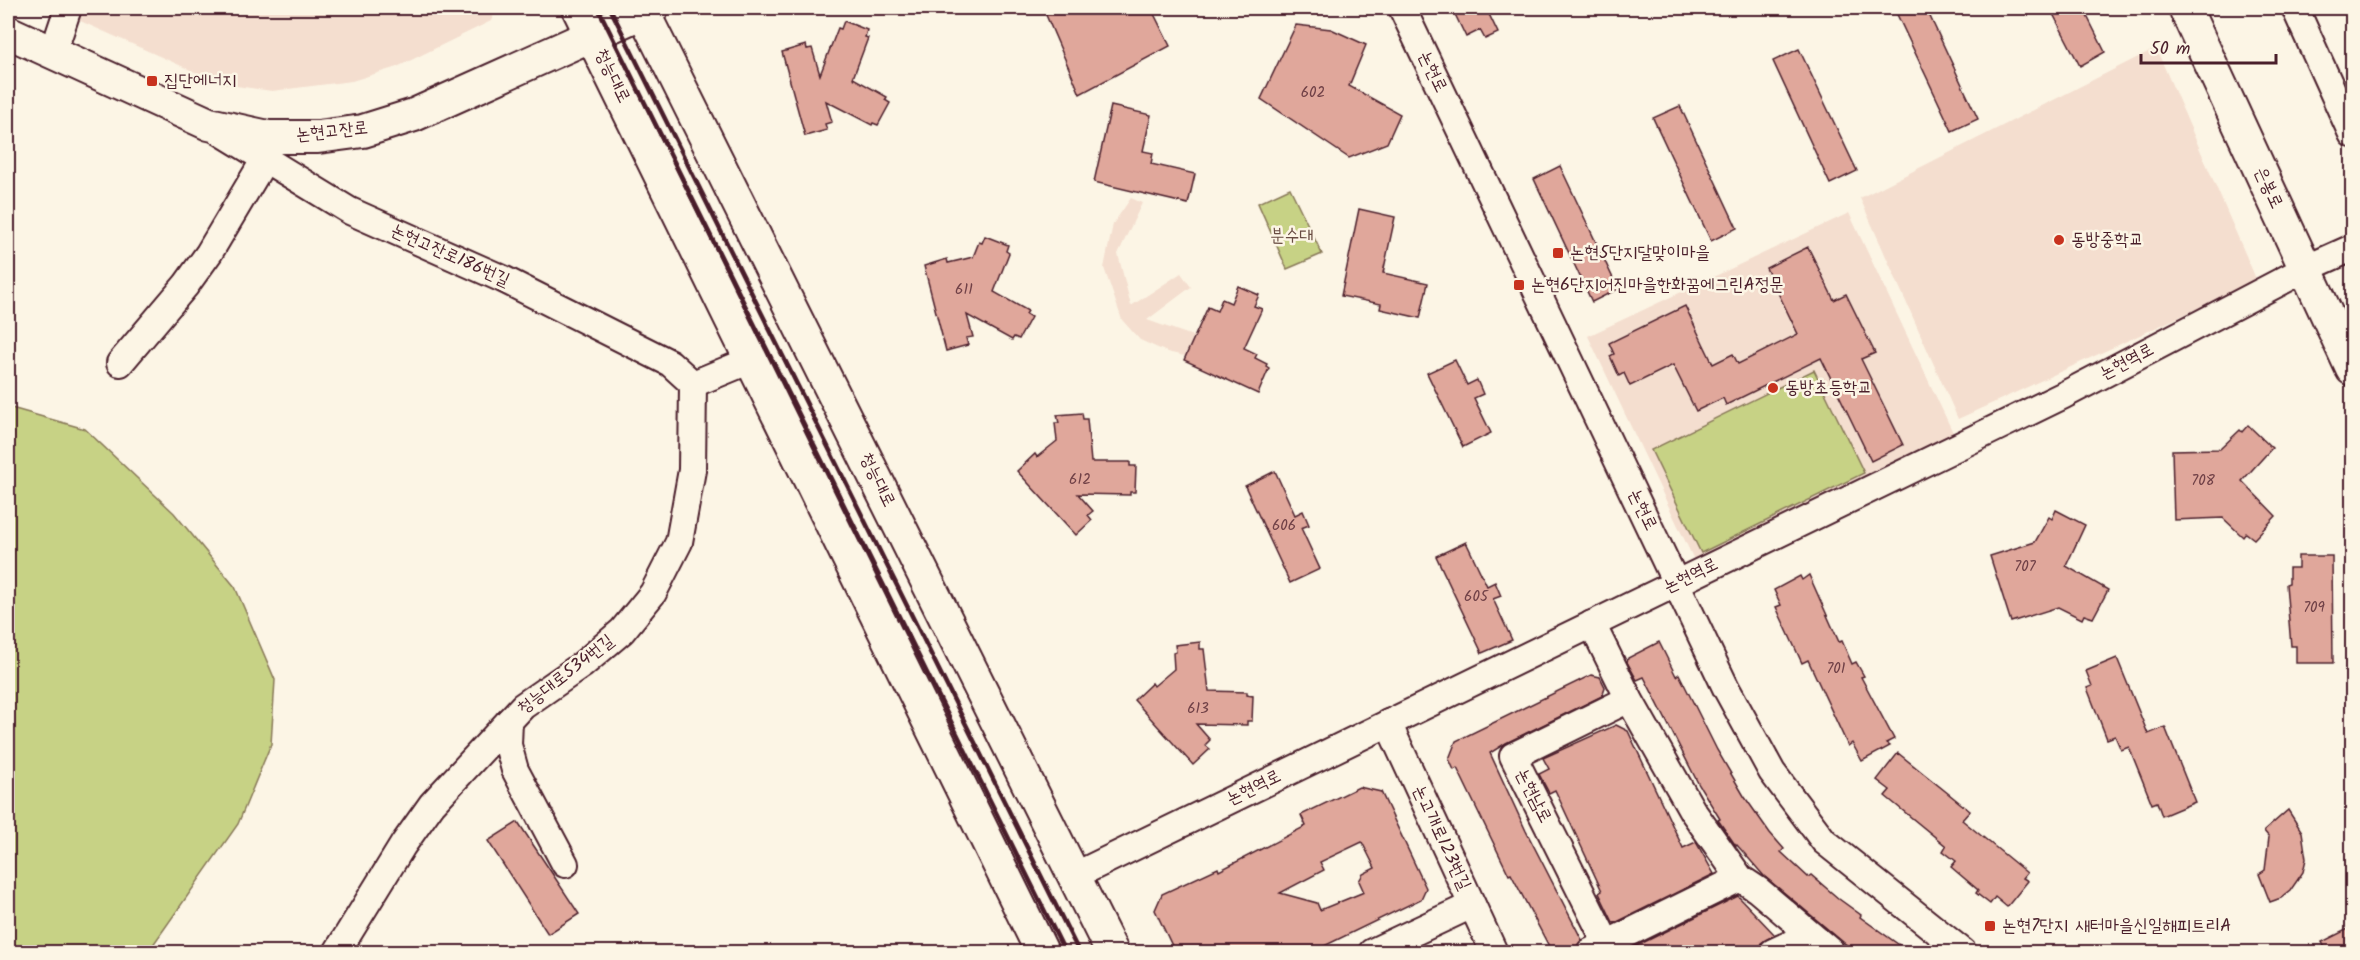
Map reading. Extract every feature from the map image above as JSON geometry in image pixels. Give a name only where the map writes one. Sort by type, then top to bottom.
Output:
[{"type":"main road","name":"은봉로","points":[[2185,8],[2352,369]]},
{"type":"main road","name":"논현고잔로","points":[[8,32],[209,124],[268,137],[318,137],[363,131],[414,115],[585,21],[646,9]]},
{"type":"main road","name":"청능대로","points":[[646,9],[1112,952]]},
{"type":"main road","name":"청능대로","points":[[585,21],[1042,952]]},
{"type":"street","points":[[54,53],[68,8]]},
{"type":"street","name":"논현로","points":[[1402,8],[1726,688],[1772,772],[1824,841],[1963,952]]},
{"type":"street","points":[[2295,8],[2352,134]]},
{"type":"street","name":"논현고잔로186번길","points":[[209,124],[350,212],[513,284],[670,363],[693,384]]},
{"type":"street","points":[[120,363],[204,261],[265,159]]},
{"type":"street","name":"논현역로","points":[[1074,876],[2056,399],[2305,269],[2352,248]]},
{"type":"street","points":[[693,384],[751,360]]},
{"type":"street","name":"청능대로534번길","points":[[337,952],[403,845],[432,804],[523,706],[582,664],[622,631],[653,593],[679,542],[692,470],[693,384]]},
{"type":"street","points":[[1592,624],[1629,699],[1692,810],[1740,878],[1758,890],[1831,952]]},
{"type":"street","name":"논현남로","points":[[1603,950],[1513,756],[1629,699]]},
{"type":"street","points":[[509,721],[508,745],[515,770],[565,864]]},
{"type":"street","name":"논고개로123번길","points":[[1388,723],[1494,952]]},
{"type":"street","points":[[1603,950],[1740,878]]},
{"type":"street","points":[[1372,952],[1472,905]]},
{"type":"street","points":[[1773,952],[1810,935]]},
{"type":"shaded area","points":[[51,8],[497,8],[491,21],[397,67],[352,81],[272,91],[222,84]]},
{"type":"shaded area","name":"동방중학교","points":[[2156,48],[2257,281],[1958,419],[1860,198]]},
{"type":"shaded area","points":[[1131,198],[1142,203],[1118,254],[1131,306],[1181,273],[1191,287],[1147,320],[1207,341],[1202,360],[1167,352],[1140,340],[1122,320],[1104,268],[1113,224]]},
{"type":"shaded area","name":"동방초등학교","points":[[1849,213],[1957,441],[1696,564],[1588,336]]},
{"type":"green space","name":"분수대","points":[[1290,188],[1322,254],[1287,269],[1258,203]]},
{"type":"green space","points":[[1814,370],[1864,473],[1701,553],[1651,450]]},
{"type":"green space","points":[[8,407],[85,429],[174,513],[235,587],[275,680],[271,744],[238,824],[148,952],[8,952]]},
{"type":"building","points":[[1043,8],[1151,8],[1170,46],[1080,94]]},
{"type":"building","points":[[1452,8],[1486,8],[1498,33],[1485,39],[1480,30],[1466,37]]},
{"type":"building","points":[[1894,8],[1926,8],[1978,119],[1952,131]]},
{"type":"building","points":[[2050,8],[2083,8],[2105,52],[2080,66]]},
{"type":"building","points":[[844,21],[867,30],[865,37],[868,38],[853,78],[887,97],[885,100],[890,103],[878,125],[873,123],[872,125],[826,101],[832,122],[825,124],[827,130],[805,136],[782,52],[806,45],[807,49],[812,48],[820,75],[838,28],[841,29]]},
{"type":"building","points":[[1296,25],[1331,29],[1366,45],[1349,86],[1400,114],[1387,143],[1349,158],[1261,99]]},
{"type":"building","points":[[1799,49],[1857,171],[1830,184],[1773,61]]},
{"type":"building","points":[[1111,106],[1151,115],[1143,151],[1153,153],[1151,164],[1195,174],[1188,204],[1094,182]]},
{"type":"building","points":[[1680,106],[1737,228],[1711,241],[1653,118]]},
{"type":"building","points":[[1560,166],[1618,289],[1592,302],[1534,179]]},
{"type":"building","points":[[1359,209],[1395,217],[1383,273],[1428,283],[1420,318],[1380,309],[1381,304],[1341,296]]},
{"type":"building","points":[[985,236],[1008,245],[1006,251],[1009,253],[994,292],[1028,311],[1026,314],[1031,317],[1019,339],[1014,337],[1012,340],[967,315],[973,337],[966,338],[968,345],[946,351],[924,266],[947,259],[948,263],[973,257],[979,242],[982,243]]},
{"type":"building","points":[[1808,247],[1834,300],[1846,294],[1875,353],[1861,359],[1903,445],[1871,461],[1821,358],[1726,405],[1723,398],[1696,411],[1673,365],[1630,386],[1624,373],[1619,376],[1610,356],[1614,354],[1609,343],[1685,306],[1713,364],[1733,354],[1738,364],[1798,334],[1766,268]]},
{"type":"building","points":[[1238,286],[1259,295],[1254,306],[1262,309],[1244,348],[1257,354],[1255,358],[1267,364],[1269,368],[1258,394],[1184,360],[1208,307],[1217,311],[1222,299],[1231,303]]},
{"type":"building","points":[[1455,360],[1467,385],[1477,380],[1483,394],[1474,398],[1491,433],[1463,447],[1427,373]]},
{"type":"building","points":[[1082,413],[1083,419],[1087,419],[1091,462],[1130,462],[1130,466],[1136,466],[1135,492],[1130,492],[1130,495],[1078,494],[1093,511],[1088,515],[1092,520],[1076,535],[1017,471],[1035,454],[1037,457],[1057,441],[1055,423],[1059,423],[1057,415]]},
{"type":"building","points":[[2248,425],[2272,448],[2242,481],[2276,516],[2254,539],[2246,533],[2243,537],[2223,518],[2174,520],[2172,450],[2220,449]]},
{"type":"building","points":[[1275,471],[1295,515],[1303,511],[1309,525],[1301,528],[1320,569],[1290,583],[1245,486]]},
{"type":"building","points":[[2056,510],[2085,525],[2066,566],[2108,590],[2093,618],[2084,615],[2082,619],[2058,607],[2011,622],[1990,556],[2035,542],[2049,517],[2052,519]]},
{"type":"building","points":[[1466,542],[1487,586],[1495,582],[1501,596],[1493,599],[1512,640],[1482,653],[1436,556]]},
{"type":"building","points":[[2298,556],[2332,556],[2333,663],[2296,663],[2296,646],[2291,646],[2286,584],[2289,583],[2289,568],[2298,568]]},
{"type":"building","points":[[1809,575],[1839,642],[1842,641],[1852,664],[1856,662],[1864,676],[1861,677],[1894,739],[1886,743],[1890,746],[1862,761],[1852,743],[1848,746],[1808,660],[1802,663],[1776,607],[1781,605],[1774,590],[1800,576],[1802,580]]},
{"type":"building","points":[[1200,642],[1200,649],[1204,649],[1209,691],[1247,692],[1247,695],[1253,696],[1252,721],[1247,721],[1247,725],[1196,724],[1210,740],[1205,745],[1210,749],[1193,765],[1134,700],[1152,683],[1154,686],[1174,669],[1175,645]]},
{"type":"building","points":[[1659,642],[1676,676],[1679,674],[1717,750],[1744,796],[1784,849],[1781,852],[1808,877],[1811,875],[1861,915],[1860,917],[1909,952],[1855,952],[1764,876],[1736,846],[1718,820],[1720,819],[1699,785],[1644,677],[1637,680],[1627,662],[1628,658]]},
{"type":"building","points":[[2117,658],[2148,734],[2165,727],[2195,802],[2162,816],[2157,802],[2152,804],[2129,747],[2121,750],[2115,736],[2107,739],[2087,688],[2092,686],[2086,671]]},
{"type":"building","points":[[1591,675],[1600,677],[1605,687],[1602,696],[1490,753],[1526,831],[1582,940],[1572,952],[1552,952],[1511,874],[1509,875],[1457,768],[1454,770],[1449,759],[1456,741]]},
{"type":"building","points":[[1616,725],[1628,731],[1683,848],[1696,842],[1714,874],[1615,923],[1599,893],[1602,891],[1555,790],[1549,793],[1539,774],[1549,769],[1543,758]]},
{"type":"building","points":[[1898,753],[1970,811],[1962,820],[2027,873],[2023,878],[2028,881],[2007,907],[1995,897],[1990,904],[1976,893],[1978,890],[1951,867],[1956,861],[1943,851],[1946,846],[1885,796],[1890,790],[1877,780]]},
{"type":"building","points":[[1359,787],[1381,792],[1426,888],[1421,899],[1312,952],[1175,952],[1155,910],[1162,894],[1218,868],[1219,871],[1306,826],[1301,815]],"holes":[[[1362,842],[1375,868],[1363,874],[1359,881],[1364,892],[1320,910],[1317,903],[1280,893],[1324,870],[1320,862]]]},
{"type":"building","points":[[2288,810],[2302,832],[2306,859],[2303,872],[2290,891],[2270,902],[2259,874],[2265,870],[2269,837],[2264,831]]},
{"type":"building","points":[[518,822],[579,914],[548,934],[488,841]]},
{"type":"building","points":[[1738,896],[1775,935],[1761,943],[1758,951],[1628,952],[1628,950]]},
{"type":"building","points":[[2352,927],[2352,952],[2327,952],[2322,942]]},
{"type":"railway","points":[[598,8],[1065,952]]},
{"type":"railway","points":[[610,8],[1079,952]]},
{"type":"place","name":"집단에너지","points":[[152,81]]},
{"type":"place","name":"동방중학교","points":[[2059,240]]},
{"type":"place","name":"논현5단지달맞이마을","points":[[1558,253]]},
{"type":"place","name":"논현6단지어진마을한화꿈에그린A정문","points":[[1519,285]]},
{"type":"place","name":"동방초등학교","points":[[1773,388]]},
{"type":"place","name":"논현7단지 새터마을신일해피트리A","points":[[1990,926]]}]
